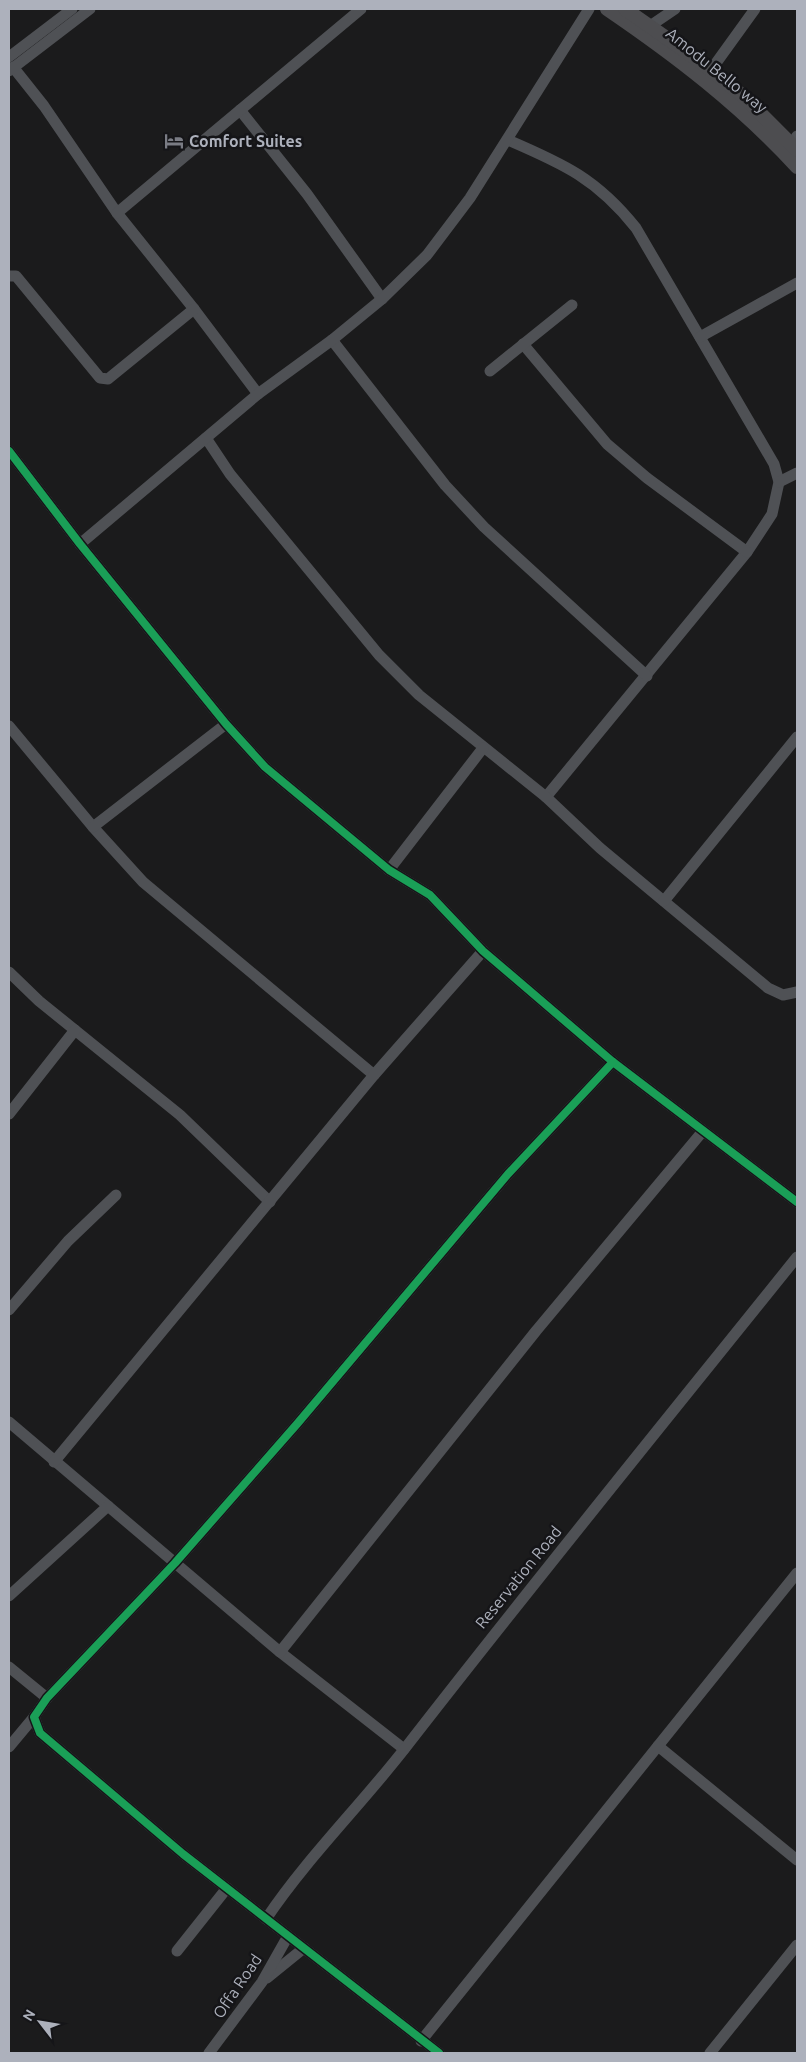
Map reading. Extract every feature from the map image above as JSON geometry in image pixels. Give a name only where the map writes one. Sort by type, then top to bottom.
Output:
[{"type":"main road","name":"Amodu Bello way","points":[[607,9],[682,62],[726,97],[755,123],[797,167]]},
{"type":"main road","name":"Amodu Bello way","points":[[625,9],[743,96],[795,143]]},
{"type":"street","points":[[10,65],[72,9]]},
{"type":"street","points":[[10,65],[90,9]]},
{"type":"street","points":[[117,213],[292,69],[361,9]]},
{"type":"street","points":[[80,544],[258,394],[332,340],[382,299],[427,255],[470,198],[589,9]]},
{"type":"street","points":[[650,26],[675,9]]},
{"type":"street","points":[[710,70],[755,9]]},
{"type":"street","points":[[10,65],[44,106],[117,213],[194,308],[258,394]]},
{"type":"street","points":[[240,110],[307,194],[382,299]]},
{"type":"street","points":[[508,140],[561,163],[590,181],[617,204],[636,228],[700,337],[774,464],[779,482],[772,514],[747,552],[546,797]]},
{"type":"street","points":[[9,276],[16,276],[100,378],[108,379],[194,308]]},
{"type":"street","points":[[700,337],[797,283]]},
{"type":"street","points":[[490,371],[572,305]]},
{"type":"street","points":[[332,340],[445,485],[484,527],[647,676]]},
{"type":"street","points":[[523,344],[607,444],[647,478],[747,552]]},
{"type":"street","points":[[206,438],[230,474],[379,655],[419,695],[546,797],[573,824],[768,988],[783,995],[797,992]]},
{"type":"street","points":[[9,451],[13,466],[80,544],[226,724],[265,767],[389,870],[430,895],[483,951],[613,1062],[797,1202]]},
{"type":"street","points":[[779,482],[797,474]]},
{"type":"street","points":[[93,827],[226,724]]},
{"type":"street","points":[[9,726],[13,740],[143,882],[374,1075]]},
{"type":"street","points":[[664,902],[797,737]]},
{"type":"street","points":[[389,870],[483,748]]},
{"type":"street","points":[[54,1462],[374,1075],[483,951]]},
{"type":"street","points":[[9,972],[75,1030],[180,1116],[270,1202]]},
{"type":"street","points":[[9,1114],[75,1030]]},
{"type":"street","points":[[9,1747],[47,1698],[175,1563],[296,1424],[508,1174],[613,1062]]},
{"type":"street","points":[[280,1652],[524,1346],[703,1131]]},
{"type":"street","points":[[9,1310],[68,1241],[116,1195]]},
{"type":"street","name":"Reservation Road","points":[[266,1919],[284,1893],[404,1749],[478,1652],[797,1257]]},
{"type":"street","points":[[9,1422],[280,1652],[404,1749]]},
{"type":"street","points":[[9,1596],[108,1506]]},
{"type":"street","points":[[421,2041],[797,1573]]},
{"type":"street","points":[[9,1666],[47,1698]]},
{"type":"street","points":[[34,1717],[40,1733],[227,1888],[437,2053]]},
{"type":"street","points":[[658,1746],[797,1860]]},
{"type":"street","points":[[177,1951],[227,1888]]},
{"type":"street","name":"Offa Road","points":[[209,2053],[262,1982],[288,1936]]},
{"type":"street","points":[[710,2053],[797,1945]]},
{"type":"street","points":[[262,1982],[304,1948]]},
{"type":"cycle path","points":[[9,451],[80,544],[226,724],[265,767],[389,870],[430,895],[483,951],[613,1062],[797,1202]]},
{"type":"cycle path","points":[[439,2053],[183,1854],[40,1733],[34,1717],[47,1698],[175,1563],[297,1424],[508,1174],[613,1062]]},
{"type":"place","name":"Comfort Suites","points":[[174,141]]}]
